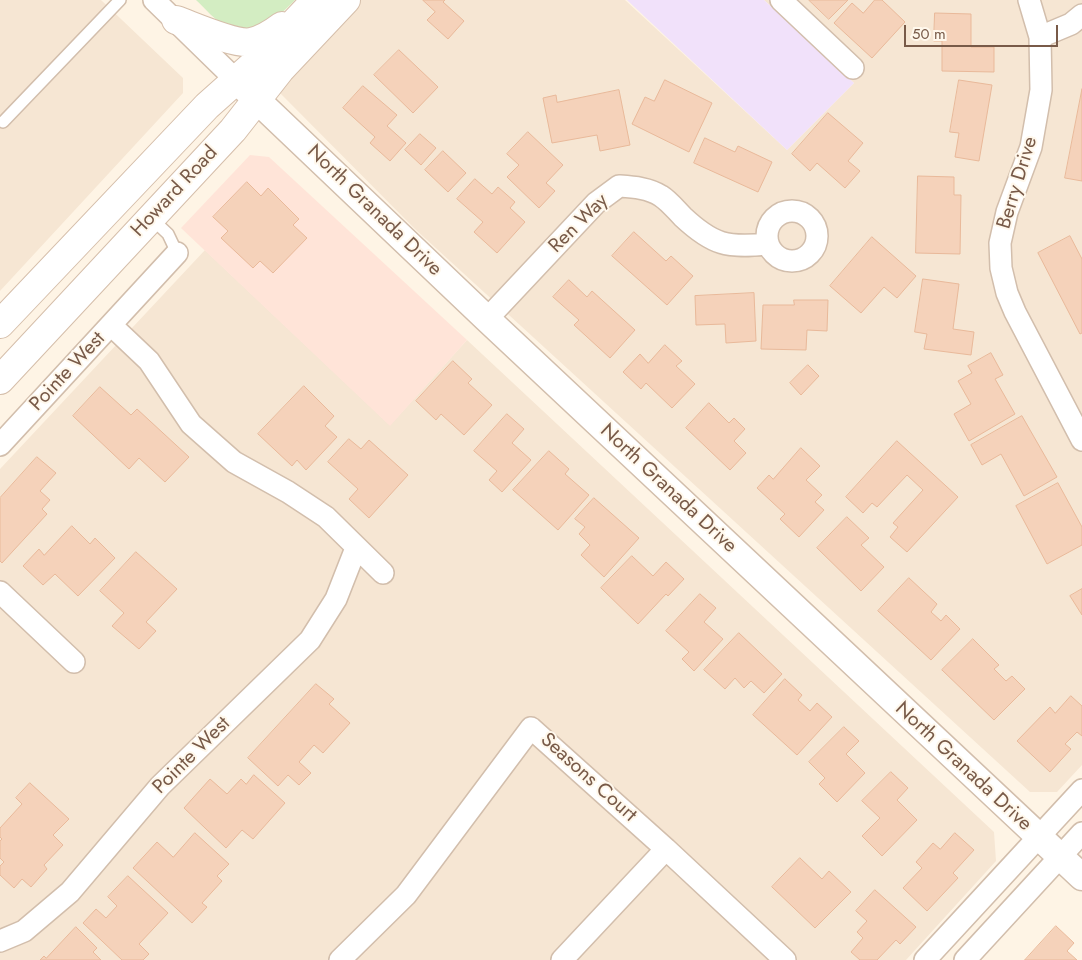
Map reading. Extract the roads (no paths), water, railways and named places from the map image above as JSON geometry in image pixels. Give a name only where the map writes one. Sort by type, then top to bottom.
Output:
[{"type":"main road","name":"Howard Road","points":[[0,380],[233,130],[280,70],[346,0]]},
{"type":"main road","points":[[176,20],[233,42],[251,42],[273,32],[314,2]]},
{"type":"main road","name":"Howard Road","points":[[0,324],[207,106],[237,81],[314,2]]},
{"type":"street","points":[[154,0],[237,81]]},
{"type":"street","points":[[781,0],[853,68]]},
{"type":"street","name":"Berry Drive","points":[[1029,0],[1040,37],[1041,90],[1031,147],[1007,212],[1000,243],[1001,268],[1007,293],[1015,312],[1075,408],[1082,440]]},
{"type":"street","points":[[1040,37],[1071,24],[1082,15]]},
{"type":"street","name":"North Granada Drive","points":[[237,81],[1082,877]]},
{"type":"street","name":"Ren Way","points":[[488,319],[596,203],[619,186],[640,188],[660,196],[701,234],[719,242],[736,246],[767,244]]},
{"type":"street","points":[[112,325],[177,253]]},
{"type":"street","name":"Pointe West","points":[[0,445],[112,325],[149,361],[191,424],[234,462],[288,492],[326,517],[383,573]]},
{"type":"street","name":"Pointe West","points":[[0,941],[24,931],[70,892],[160,786],[310,640],[336,599],[356,548]]},
{"type":"street","points":[[0,592],[74,662]]},
{"type":"street","name":"Seasons Court","points":[[340,960],[406,895],[531,728],[666,849]]},
{"type":"street","points":[[925,960],[1082,790]]},
{"type":"street","points":[[965,960],[1082,833]]},
{"type":"street","points":[[562,960],[666,849],[785,960]]},
{"type":"lane","points":[[2,122],[120,0]]},
{"type":"lane","points":[[151,218],[168,234],[177,253]]}]
